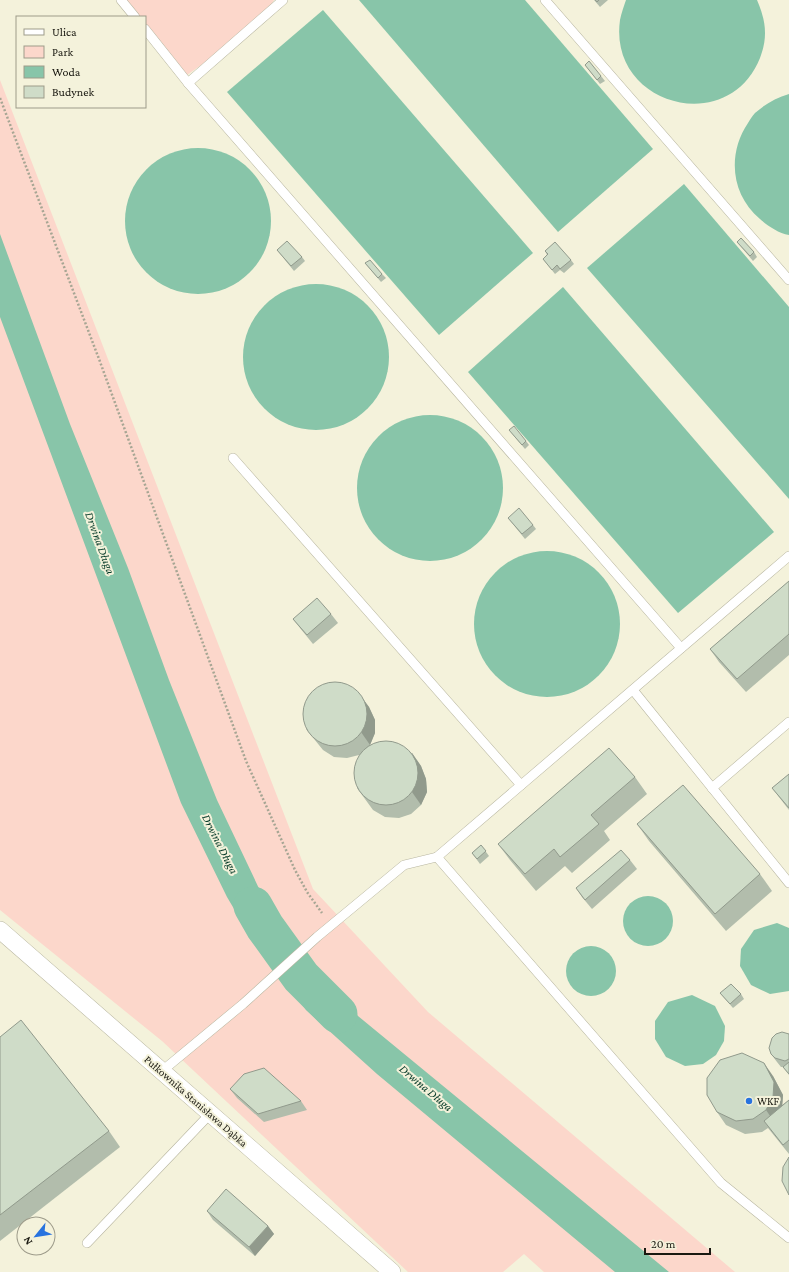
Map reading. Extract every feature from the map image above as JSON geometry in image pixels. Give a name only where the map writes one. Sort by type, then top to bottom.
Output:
[{"type":"street","name":"Pułkownika Stanisława Dąbka","points":[[0,930],[392,1272]]},
{"type":"lane","points":[[121,0],[134,16]]},
{"type":"lane","points":[[188,83],[283,0]]},
{"type":"lane","points":[[545,0],[789,280]]},
{"type":"lane","points":[[146,31],[188,83],[681,648]]},
{"type":"lane","points":[[233,458],[521,785]]},
{"type":"lane","points":[[162,1071],[243,1004],[317,937],[404,865],[438,857],[789,556]]},
{"type":"lane","points":[[633,690],[789,883]]},
{"type":"lane","points":[[712,788],[789,722]]},
{"type":"lane","points":[[438,857],[721,1183],[789,1238]]},
{"type":"lane","points":[[87,1243],[210,1114]]},
{"type":"path","points":[[0,98],[99,359],[246,761],[295,870],[313,902],[332,925]]},
{"type":"green space","points":[[123,0],[274,0],[269,8],[208,60],[187,75],[146,26],[146,16],[137,16]]},
{"type":"green space","points":[[0,80],[313,889],[428,1012],[735,1272],[544,1272],[524,1254],[503,1272],[408,1272],[162,1041],[0,910]]},
{"type":"water","points":[[359,0],[525,0],[653,149],[558,232]]},
{"type":"water","points":[[626,0],[757,0],[765,29],[763,50],[760,58],[744,83],[723,98],[698,104],[674,101],[651,90],[632,73],[621,49],[620,20]]},
{"type":"water","points":[[323,10],[533,253],[439,335],[227,92]]},
{"type":"water","points":[[789,94],[789,235],[781,233],[770,227],[750,209],[738,186],[735,174],[735,161],[741,135],[754,114],[771,102]]},
{"type":"water","points":[[198,148],[219,151],[226,154],[244,165],[254,175],[268,200],[271,221],[268,242],[265,249],[254,267],[244,277],[219,291],[198,294],[177,291],[170,288],[152,277],[142,267],[128,242],[125,221],[128,200],[131,193],[142,175],[152,165],[177,151]]},
{"type":"water","points":[[684,184],[789,307],[789,499],[587,268]]},
{"type":"water","points":[[0,234],[70,424],[128,568],[169,680],[217,800],[274,920],[292,940],[270,960],[256,946],[227,897],[181,803],[0,317]]},
{"type":"water","points":[[316,284],[337,287],[344,290],[362,301],[372,311],[386,336],[389,357],[386,378],[383,385],[372,403],[362,413],[337,427],[316,430],[295,427],[288,424],[270,413],[260,403],[246,378],[243,357],[246,336],[249,329],[260,311],[270,301],[295,287]]},
{"type":"water","points":[[563,287],[774,532],[678,613],[468,372]]},
{"type":"water","points":[[430,415],[451,418],[458,421],[476,432],[486,442],[500,467],[503,488],[500,509],[497,516],[486,534],[476,544],[451,558],[430,561],[409,558],[402,555],[384,544],[374,534],[360,509],[357,488],[360,467],[363,460],[374,442],[384,432],[409,418]]},
{"type":"water","points":[[547,551],[568,554],[575,557],[593,568],[603,578],[617,603],[620,624],[617,645],[614,652],[603,670],[593,680],[568,694],[547,697],[526,694],[519,691],[501,680],[491,670],[477,645],[474,624],[477,603],[480,596],[491,578],[501,568],[526,554]]},
{"type":"water","points":[[643,896],[653,896],[666,903],[673,916],[673,926],[666,939],[653,946],[643,946],[634,942],[627,935],[623,926],[623,916],[627,907],[634,900]]},
{"type":"water","points":[[777,923],[789,928],[789,991],[770,994],[751,985],[740,966],[741,949],[754,930]]},
{"type":"water","points":[[586,946],[596,946],[609,953],[616,966],[616,976],[609,989],[596,996],[586,996],[577,992],[570,985],[566,976],[566,966],[570,957],[577,950]]},
{"type":"water","points":[[312,968],[358,1016],[669,1272],[615,1272],[377,1074],[306,1010],[287,984]]},
{"type":"water","points":[[692,995],[715,1006],[725,1026],[724,1041],[716,1055],[703,1064],[685,1066],[666,1057],[655,1039],[655,1021],[668,1002]]},
{"type":"building","points":[[589,61],[601,76],[597,80],[585,65]]},
{"type":"building","points":[[741,238],[754,252],[750,256],[737,242]]},
{"type":"building","points":[[287,241],[302,257],[291,266],[277,250]]},
{"type":"building","points":[[555,242],[571,260],[560,269],[557,265],[552,270],[543,259],[548,254],[545,251]]},
{"type":"building","points":[[370,260],[382,274],[378,278],[365,263]]},
{"type":"building","points":[[514,426],[526,441],[522,445],[509,430]]},
{"type":"building","points":[[519,508],[533,525],[522,534],[508,518]]},
{"type":"building","points":[[789,581],[789,634],[737,679],[710,649]]},
{"type":"building","points":[[317,598],[331,614],[307,635],[293,619]]},
{"type":"building","points":[[335,682],[353,688],[361,696],[367,714],[361,732],[353,740],[335,746],[317,740],[309,732],[303,714],[309,696],[317,688]]},
{"type":"building","points":[[386,741],[398,743],[409,750],[416,761],[418,773],[416,785],[409,796],[398,803],[386,805],[374,803],[363,796],[356,785],[354,773],[356,761],[363,750],[374,743]]},
{"type":"building","points":[[609,748],[635,777],[591,815],[599,824],[560,857],[554,849],[525,874],[498,844]]},
{"type":"building","points":[[789,774],[789,808],[772,788]]},
{"type":"building","points":[[683,785],[760,874],[715,914],[637,824]]},
{"type":"building","points":[[481,845],[486,851],[477,859],[472,853]]},
{"type":"building","points":[[621,850],[630,860],[585,900],[576,888]]},
{"type":"building","points":[[731,984],[741,994],[730,1004],[720,993]]},
{"type":"building","points":[[21,1020],[109,1131],[0,1215],[0,1037]]},
{"type":"building","points":[[782,1032],[789,1034],[789,1059],[785,1061],[775,1058],[771,1054],[769,1048],[772,1038],[776,1034]]},
{"type":"building","name":"WKF","points":[[742,1053],[764,1063],[774,1082],[773,1097],[766,1110],[753,1119],[736,1121],[717,1112],[707,1095],[707,1078],[720,1060]]},
{"type":"building","points":[[789,1062],[789,1074],[783,1067]]},
{"type":"building","points":[[264,1068],[301,1101],[258,1114],[230,1089],[244,1074]]},
{"type":"building","points":[[789,1100],[789,1140],[783,1145],[764,1121]]},
{"type":"building","points":[[789,1157],[789,1195],[782,1181],[783,1167]]},
{"type":"building","points":[[226,1189],[268,1226],[249,1247],[207,1211]]},
{"type":"waterway","name":"Drwina Długa","points":[[253,906],[265,927],[301,977],[338,1014]]},
{"type":"place","name":"WKF","points":[[749,1101]]}]
